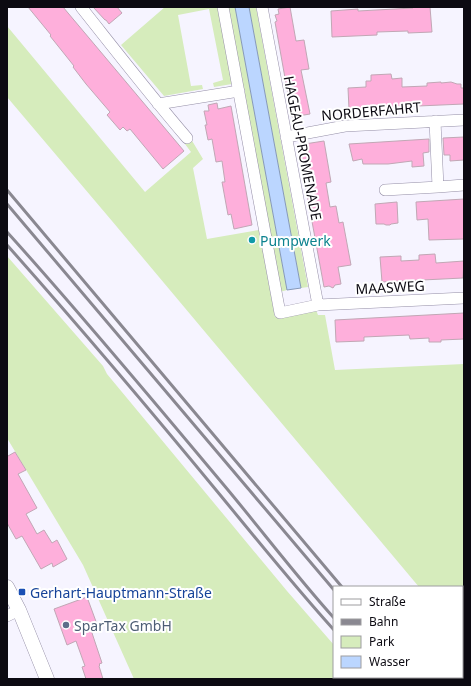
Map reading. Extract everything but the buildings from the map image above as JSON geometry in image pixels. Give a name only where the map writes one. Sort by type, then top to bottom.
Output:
[{"type":"street","points":[[81,7],[186,138]]},
{"type":"street","points":[[223,7],[280,313],[318,305]]},
{"type":"street","name":"HAGEAU-PROMENADE","points":[[262,7],[318,305]]},
{"type":"street","points":[[158,104],[239,91]]},
{"type":"street","name":"NORDERFAHRT","points":[[286,137],[345,126],[464,120]]},
{"type":"street","name":"NORDERFAHRT","points":[[435,121],[438,187]]},
{"type":"street","points":[[386,190],[464,185]]},
{"type":"street","name":"MAASWEG","points":[[318,305],[464,298]]},
{"type":"street","points":[[7,587],[13,613],[47,679]]},
{"type":"green space","points":[[165,7],[218,7],[232,84],[214,87],[213,83],[223,80],[209,9],[178,15],[191,86],[202,85],[203,89],[164,96],[121,45]]},
{"type":"green space","points":[[228,7],[235,7],[287,290],[280,292]]},
{"type":"green space","points":[[249,7],[256,7],[308,287],[301,288]]},
{"type":"green space","points":[[7,26],[145,192],[191,152],[182,140],[188,134],[203,159],[193,168],[207,239],[259,230],[275,317],[316,310],[318,315],[325,315],[335,370],[464,364],[464,641],[463,586],[418,586],[7,97]]},
{"type":"green space","points":[[7,256],[103,366],[107,374],[287,591],[333,644],[333,678],[368,679],[134,679],[83,565],[7,438]]},
{"type":"water","points":[[235,7],[249,7],[301,288],[287,290]]},
{"type":"railway","points":[[7,190],[341,586]]},
{"type":"railway","points":[[7,204],[333,589]]},
{"type":"railway","points":[[7,232],[119,360],[333,617]]},
{"type":"railway","points":[[7,245],[115,369],[291,581],[333,629]]},
{"type":"place","name":"Pumpwerk","points":[[252,240]]},
{"type":"place","name":"Gerhart-Hauptmann-Straße","points":[[22,592]]},
{"type":"place","name":"SparTax GmbH","points":[[66,625]]}]
